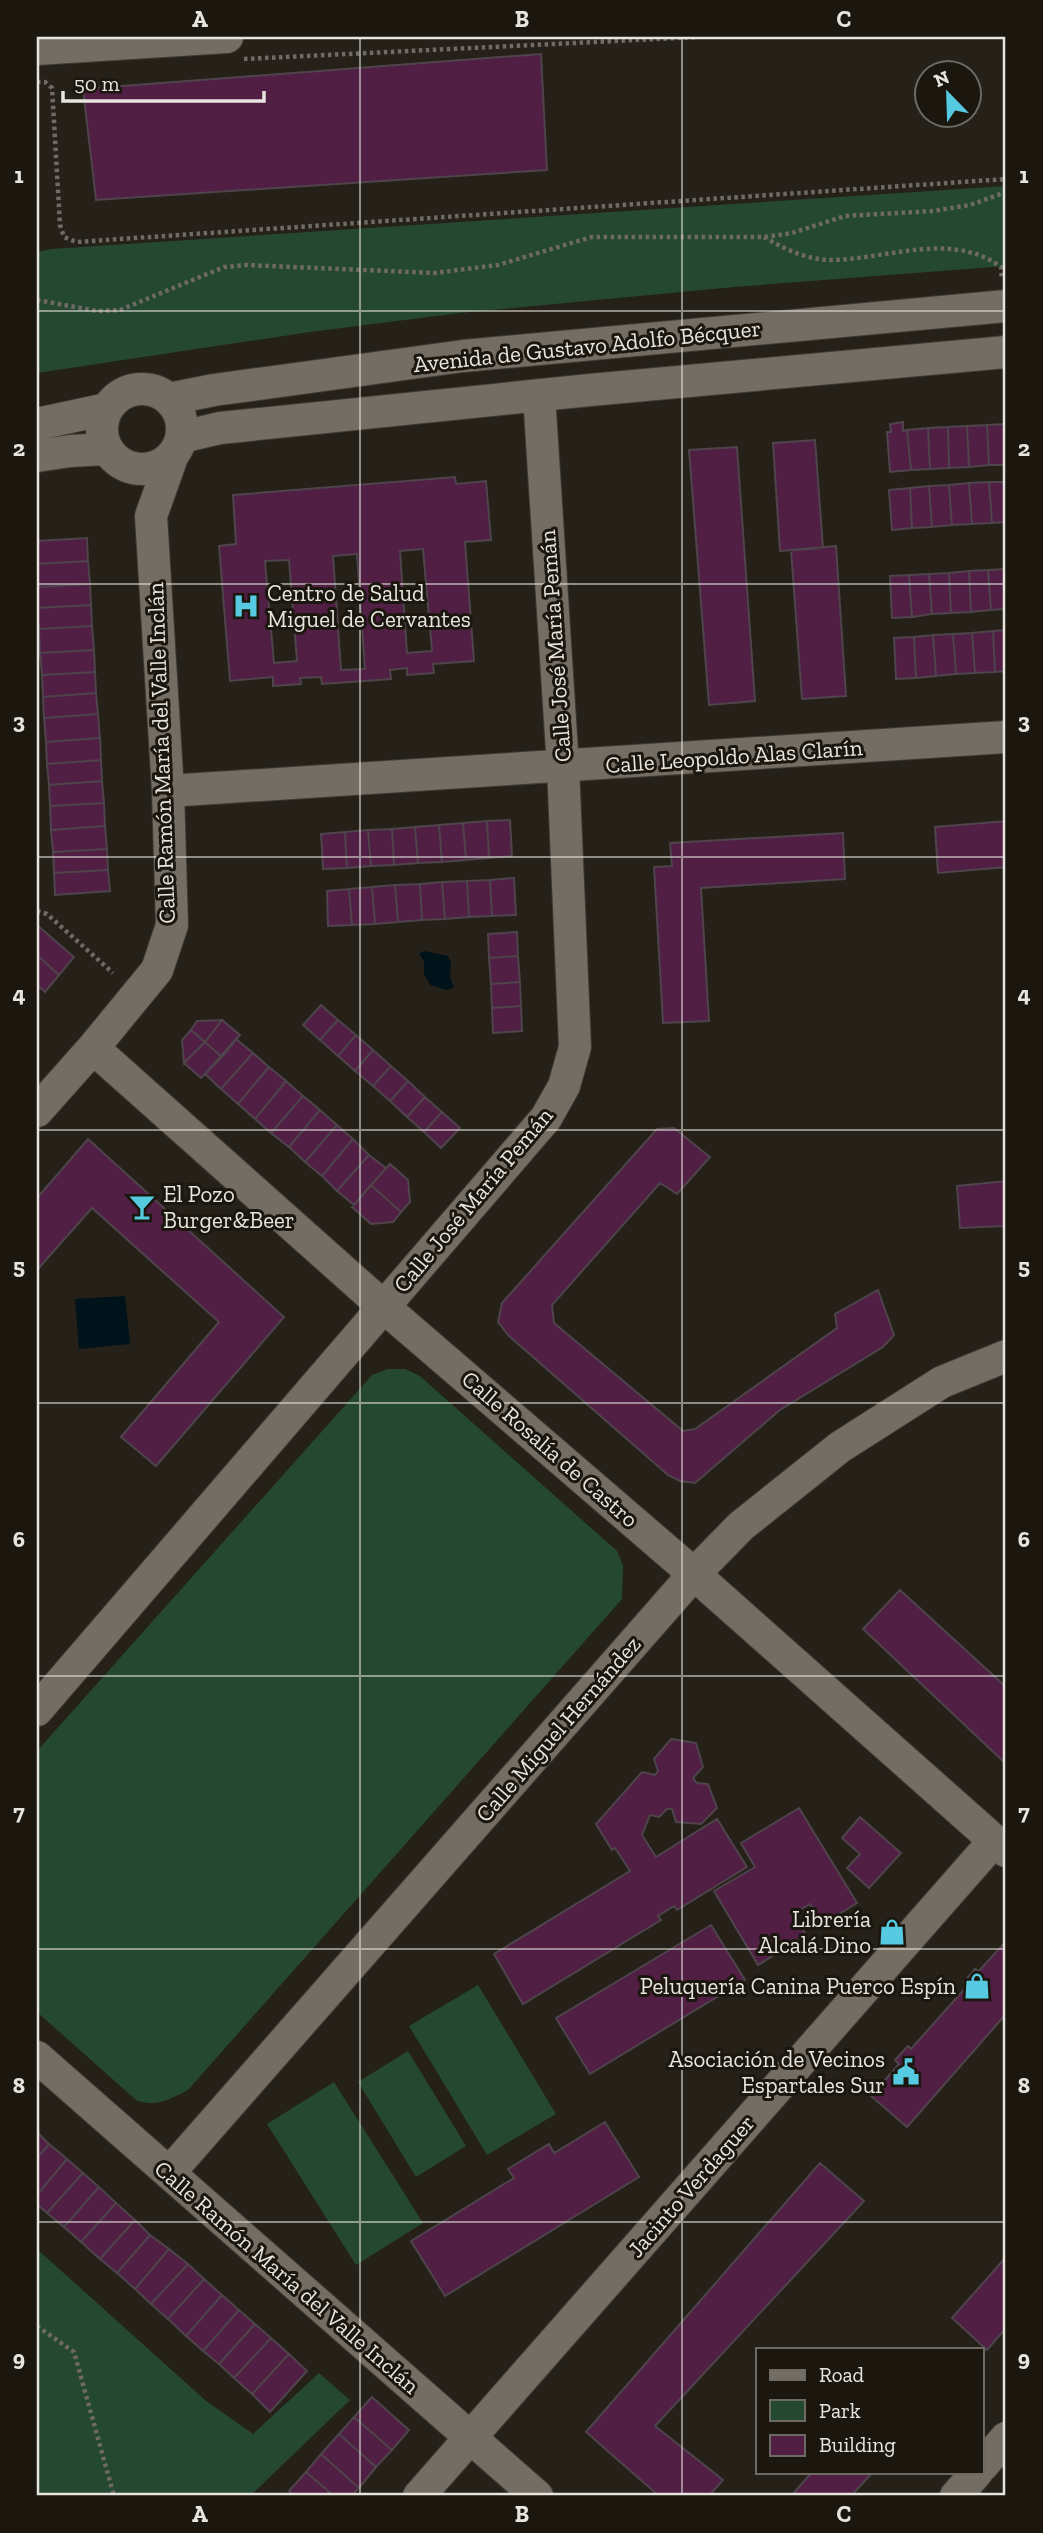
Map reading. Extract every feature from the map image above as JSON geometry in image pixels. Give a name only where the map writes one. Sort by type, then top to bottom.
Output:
[{"type":"street","points":[[54,44],[235,48]]},
{"type":"street","name":"Avenida de Gustavo Adolfo Bécquer","points":[[169,399],[463,356],[1005,296]]},
{"type":"street","name":"Avenida de Gustavo Adolfo Bécquer","points":[[177,447],[220,428],[539,395],[1006,352]]},
{"type":"street","points":[[135,389],[159,392],[169,399],[181,416],[177,447],[161,465],[148,470],[134,469],[114,456],[101,429],[107,409],[124,393],[135,389]]},
{"type":"street","name":"Calle José María Pemán","points":[[37,1710],[546,1118],[564,1086],[575,1047],[563,767],[539,395]]},
{"type":"street","points":[[37,424],[107,409]]},
{"type":"street","name":"Calle Ramón María del Valle Inclán","points":[[37,1111],[157,970],[172,925],[168,791],[151,516],[177,447]]},
{"type":"street","points":[[37,456],[114,456]]},
{"type":"street","name":"Calle Ramón María del Valle Inclán","points":[[114,456],[151,516]]},
{"type":"street","name":"Calle Leopoldo Alas Clarín","points":[[168,791],[1006,737]]},
{"type":"street","name":"Calle Rosalía de Castro","points":[[93,1048],[385,1308],[694,1574],[1000,1846]]},
{"type":"street","name":"Calle Miguel Hernández","points":[[169,2174],[694,1574],[741,1526],[839,1447],[942,1382],[1006,1356]]},
{"type":"street","name":"Jacinto Verdaguer","points":[[419,2496],[1000,1846]]},
{"type":"street","name":"Calle Ramón María del Valle Inclán","points":[[37,2057],[537,2496]]},
{"type":"street","points":[[984,2464],[1006,2438]]},
{"type":"street","points":[[956,2496],[975,2474]]},
{"type":"path","points":[[235,48],[698,37]]},
{"type":"path","points":[[37,82],[45,82],[52,88],[60,225],[64,237],[76,242],[1006,179]]},
{"type":"path","points":[[37,300],[97,311],[120,310],[224,267],[247,265],[434,273],[498,265],[592,237],[764,237],[792,233],[845,216],[933,211],[970,205],[1006,192]]},
{"type":"path","points":[[764,237],[794,253],[827,260],[876,257],[930,248],[964,250],[986,256],[1001,267],[1005,296]]},
{"type":"path","points":[[37,912],[47,914],[113,973]]},
{"type":"path","points":[[37,2326],[74,2352],[114,2496]]},
{"type":"green space","points":[[1006,186],[1006,266],[734,287],[460,313],[310,332],[37,373],[37,252],[51,249]]},
{"type":"green space","points":[[388,1369],[405,1369],[420,1376],[617,1551],[623,1565],[622,1599],[188,2090],[156,2103],[136,2100],[37,2012],[37,1751],[372,1375]]},
{"type":"green space","points":[[478,1985],[556,2114],[487,2155],[409,2026]]},
{"type":"green space","points":[[408,2051],[466,2146],[416,2177],[358,2082]]},
{"type":"green space","points":[[334,2082],[423,2223],[356,2265],[267,2124]]},
{"type":"green space","points":[[37,2249],[205,2400],[253,2434],[319,2373],[350,2400],[250,2496],[37,2496]]},
{"type":"shaded area","points":[[424,951],[448,956],[454,987],[447,990],[430,985],[424,974],[424,961],[419,954]]},
{"type":"shaded area","points":[[125,1296],[130,1344],[79,1349],[75,1299]]},
{"type":"building","points":[[541,54],[547,170],[96,200],[83,89]]},
{"type":"building","points":[[903,422],[903,431],[907,430],[911,470],[890,472],[887,432],[891,432],[890,424]]},
{"type":"building","points":[[1006,424],[1006,465],[989,465],[987,425]]},
{"type":"building","points":[[987,425],[989,465],[969,467],[967,426]]},
{"type":"building","points":[[967,426],[969,467],[949,468],[948,427]]},
{"type":"building","points":[[948,427],[949,468],[930,469],[928,428]]},
{"type":"building","points":[[928,428],[930,469],[911,470],[907,430]]},
{"type":"building","points":[[815,440],[823,548],[780,551],[773,443]]},
{"type":"building","points":[[737,447],[755,701],[709,705],[689,450]]},
{"type":"building","name":"Centro de Salud Miguel de Cervantes","points":[[455,477],[456,484],[486,481],[491,540],[465,542],[474,661],[433,664],[434,673],[407,675],[407,668],[390,670],[391,679],[322,684],[321,677],[300,678],[301,684],[273,686],[273,677],[230,681],[219,546],[236,544],[233,495]],"holes":[[[423,549],[432,651],[407,653],[400,551]],[[357,554],[365,669],[341,670],[333,556]],[[289,560],[297,661],[274,663],[265,561]]]},
{"type":"building","points":[[989,482],[992,523],[972,524],[969,483]]},
{"type":"building","points":[[989,482],[1006,482],[1006,522],[992,523]]},
{"type":"building","points":[[969,483],[972,524],[952,525],[949,485]]},
{"type":"building","points":[[949,485],[952,525],[932,527],[929,486]]},
{"type":"building","points":[[929,486],[932,527],[912,528],[910,488]]},
{"type":"building","points":[[910,488],[912,528],[892,530],[889,490]]},
{"type":"building","points":[[87,538],[88,561],[37,564],[37,541]]},
{"type":"building","points":[[836,546],[846,696],[802,699],[791,550]]},
{"type":"building","points":[[88,561],[90,584],[37,587],[37,564]]},
{"type":"building","points":[[1006,569],[1006,609],[991,610],[988,570]]},
{"type":"building","points":[[988,570],[991,610],[971,612],[969,571]]},
{"type":"building","points":[[969,571],[971,612],[951,613],[949,573]]},
{"type":"building","points":[[949,573],[951,613],[932,614],[929,574]]},
{"type":"building","points":[[929,574],[932,614],[912,617],[909,575]]},
{"type":"building","points":[[909,575],[912,617],[892,618],[890,576]]},
{"type":"building","points":[[90,584],[91,605],[37,608],[37,587]]},
{"type":"building","points":[[91,605],[92,626],[39,629],[37,608]]},
{"type":"building","points":[[92,626],[94,650],[40,653],[39,629]]},
{"type":"building","points":[[1006,630],[1006,671],[995,672],[993,631]]},
{"type":"building","points":[[993,631],[995,672],[975,673],[972,633]]},
{"type":"building","points":[[972,633],[975,673],[956,674],[953,634]]},
{"type":"building","points":[[953,634],[956,674],[936,676],[933,635]]},
{"type":"building","points":[[933,635],[936,676],[916,678],[914,637]]},
{"type":"building","points":[[914,637],[916,678],[896,679],[894,638]]},
{"type":"building","points":[[94,650],[95,672],[42,675],[40,653]]},
{"type":"building","points":[[95,672],[96,693],[43,697],[42,675]]},
{"type":"building","points":[[96,693],[98,714],[44,718],[43,697]]},
{"type":"building","points":[[98,714],[100,738],[46,742],[44,718]]},
{"type":"building","points":[[100,738],[101,760],[47,764],[46,742]]},
{"type":"building","points":[[101,760],[102,781],[49,785],[47,764]]},
{"type":"building","points":[[102,781],[104,803],[50,806],[49,785]]},
{"type":"building","points":[[104,803],[105,826],[51,830],[50,806]]},
{"type":"building","points":[[510,820],[512,856],[489,858],[487,821]]},
{"type":"building","points":[[487,821],[489,858],[466,860],[463,823]]},
{"type":"building","points":[[1006,821],[1006,867],[938,873],[935,827]]},
{"type":"building","points":[[463,823],[466,860],[442,862],[439,825]]},
{"type":"building","points":[[439,825],[442,862],[418,863],[415,827]]},
{"type":"building","points":[[105,826],[107,849],[53,852],[51,830]]},
{"type":"building","points":[[415,827],[418,863],[394,865],[392,829]]},
{"type":"building","points":[[392,829],[394,865],[371,866],[368,830]]},
{"type":"building","points":[[368,830],[371,866],[347,868],[345,832]]},
{"type":"building","points":[[345,832],[347,868],[323,869],[321,834]]},
{"type":"building","points":[[843,833],[845,879],[701,888],[709,1021],[663,1023],[654,867],[672,866],[670,843]]},
{"type":"building","points":[[107,849],[108,870],[54,873],[53,852]]},
{"type":"building","points":[[108,870],[110,891],[55,895],[54,873]]},
{"type":"building","points":[[514,878],[516,915],[492,916],[490,880]]},
{"type":"building","points":[[490,880],[492,916],[469,917],[467,881]]},
{"type":"building","points":[[467,881],[469,917],[445,919],[442,882]]},
{"type":"building","points":[[442,882],[445,919],[422,920],[420,884]]},
{"type":"building","points":[[420,884],[422,920],[398,922],[395,885]]},
{"type":"building","points":[[395,885],[398,922],[375,924],[372,887]]},
{"type":"building","points":[[372,887],[375,924],[352,925],[349,889]]},
{"type":"building","points":[[349,889],[352,925],[328,926],[327,891]]},
{"type":"building","points":[[37,925],[74,957],[59,975],[37,955]]},
{"type":"building","points":[[517,932],[518,956],[489,958],[488,934]]},
{"type":"building","points":[[37,955],[59,975],[45,992],[37,985]]},
{"type":"building","points":[[518,956],[520,982],[491,984],[489,958]]},
{"type":"building","points":[[520,982],[521,1006],[492,1008],[491,984]]},
{"type":"building","points":[[321,1005],[338,1020],[320,1040],[303,1025]]},
{"type":"building","points":[[521,1006],[522,1031],[493,1033],[492,1008]]},
{"type":"building","points":[[222,1020],[240,1035],[222,1057],[205,1042]]},
{"type":"building","points":[[222,1020],[205,1042],[191,1030],[197,1021]]},
{"type":"building","points":[[338,1020],[356,1035],[338,1056],[320,1040]]},
{"type":"building","points":[[191,1030],[205,1042],[184,1063],[182,1040]]},
{"type":"building","points":[[356,1035],[373,1050],[355,1071],[338,1056]]},
{"type":"building","points":[[236,1039],[253,1053],[221,1089],[205,1074]]},
{"type":"building","points":[[205,1042],[222,1057],[201,1078],[184,1063]]},
{"type":"building","points":[[373,1050],[391,1066],[373,1086],[355,1071]]},
{"type":"building","points":[[253,1053],[269,1067],[238,1104],[221,1089]]},
{"type":"building","points":[[391,1066],[408,1081],[390,1101],[373,1086]]},
{"type":"building","points":[[269,1067],[286,1081],[255,1119],[238,1104]]},
{"type":"building","points":[[286,1081],[303,1096],[271,1133],[255,1119]]},
{"type":"building","points":[[408,1081],[425,1097],[407,1117],[390,1101]]},
{"type":"building","points":[[303,1096],[320,1110],[289,1147],[271,1133]]},
{"type":"building","points":[[425,1097],[442,1112],[424,1132],[407,1117]]},
{"type":"building","points":[[320,1110],[337,1125],[305,1162],[289,1147]]},
{"type":"building","points":[[442,1112],[460,1128],[441,1148],[424,1132]]},
{"type":"building","points":[[337,1125],[353,1139],[322,1176],[305,1162]]},
{"type":"building","points":[[674,1128],[710,1157],[677,1194],[660,1183],[552,1305],[554,1323],[683,1431],[695,1429],[837,1328],[835,1314],[878,1290],[894,1335],[883,1347],[780,1410],[695,1483],[680,1481],[668,1475],[509,1336],[498,1322],[502,1303],[657,1129]]},
{"type":"building","points":[[88,1139],[284,1317],[156,1466],[121,1437],[219,1322],[92,1208],[37,1270],[37,1198]]},
{"type":"building","points":[[353,1139],[369,1155],[337,1191],[322,1176]]},
{"type":"building","points":[[369,1155],[386,1168],[354,1205],[337,1191]]},
{"type":"building","points":[[390,1164],[408,1180],[410,1202],[401,1212],[371,1185]]},
{"type":"building","points":[[1006,1181],[1006,1226],[960,1228],[957,1186]]},
{"type":"building","points":[[371,1185],[401,1212],[393,1222],[371,1224],[352,1207]]},
{"type":"building","points":[[900,1590],[1006,1687],[1006,1764],[863,1629]]},
{"type":"building","points":[[671,1739],[696,1743],[703,1767],[693,1778],[697,1783],[708,1784],[717,1808],[701,1824],[676,1822],[672,1809],[667,1809],[659,1817],[650,1815],[642,1835],[656,1857],[717,1819],[747,1867],[677,1910],[674,1906],[658,1916],[661,1920],[523,2004],[494,1954],[630,1871],[615,1848],[612,1850],[596,1824],[642,1772],[655,1775],[658,1771],[654,1759]]},
{"type":"building","points":[[799,1808],[857,1903],[823,1924],[810,1904],[793,1914],[806,1935],[758,1965],[714,1891],[755,1867],[741,1843]]},
{"type":"building","points":[[860,1817],[901,1853],[869,1888],[847,1868],[860,1854],[842,1838]]},
{"type":"building","points":[[711,1925],[745,1980],[590,2074],[556,2018]]},
{"type":"building","points":[[1006,1941],[1006,2014],[907,2127],[871,2096],[899,2064],[895,2060],[908,2046],[911,2049],[968,1985],[964,1982],[975,1969],[979,1971]]},
{"type":"building","points":[[605,2122],[639,2177],[445,2296],[411,2241],[514,2178],[508,2169],[549,2144],[554,2153]]},
{"type":"building","points":[[37,2132],[49,2144],[37,2158]]},
{"type":"building","points":[[49,2144],[67,2159],[37,2195],[37,2158]]},
{"type":"building","points":[[67,2159],[83,2173],[47,2213],[37,2204],[37,2195]]},
{"type":"building","points":[[820,2163],[864,2201],[655,2426],[723,2480],[709,2496],[659,2496],[586,2432]]},
{"type":"building","points":[[83,2173],[99,2187],[64,2227],[47,2213]]},
{"type":"building","points":[[99,2187],[116,2203],[81,2242],[64,2227]]},
{"type":"building","points":[[116,2203],[135,2220],[100,2259],[81,2242]]},
{"type":"building","points":[[135,2220],[150,2235],[117,2273],[100,2259]]},
{"type":"building","points":[[150,2235],[169,2249],[135,2289],[117,2273]]},
{"type":"building","points":[[169,2249],[188,2264],[151,2304],[135,2289]]},
{"type":"building","points":[[1006,2257],[1006,2328],[987,2350],[952,2318]]},
{"type":"building","points":[[188,2264],[204,2279],[168,2319],[151,2304]]},
{"type":"building","points":[[204,2279],[222,2295],[186,2336],[168,2319]]},
{"type":"building","points":[[222,2295],[239,2310],[203,2351],[186,2336]]},
{"type":"building","points":[[239,2310],[255,2324],[219,2364],[203,2351]]},
{"type":"building","points":[[255,2324],[271,2338],[234,2378],[219,2364]]},
{"type":"building","points":[[271,2338],[289,2354],[252,2394],[234,2378]]},
{"type":"building","points":[[289,2354],[307,2371],[270,2412],[252,2394]]},
{"type":"building","points":[[372,2397],[409,2430],[392,2450],[354,2417]]},
{"type":"building","points":[[354,2417],[392,2450],[376,2467],[339,2434]]},
{"type":"building","points":[[339,2434],[376,2467],[359,2488],[321,2454]]},
{"type":"building","points":[[321,2454],[359,2488],[351,2496],[334,2496],[306,2472]]},
{"type":"building","points":[[306,2472],[334,2496],[295,2496],[289,2491]]},
{"type":"building","points":[[810,2474],[871,2474],[851,2496],[791,2496]]},
{"type":"place","name":"Centro de Salud Miguel de Cervantes","points":[[246,606]]},
{"type":"place","name":"El Pozo Burger&Beer","points":[[142,1207]]},
{"type":"place","name":"Librería Alcalá Dino","points":[[892,1932]]},
{"type":"place","name":"Peluquería Canina Puerco Espín","points":[[977,1986]]},
{"type":"place","name":"Asociación de Vecinos Espartales Sur","points":[[906,2072]]}]
